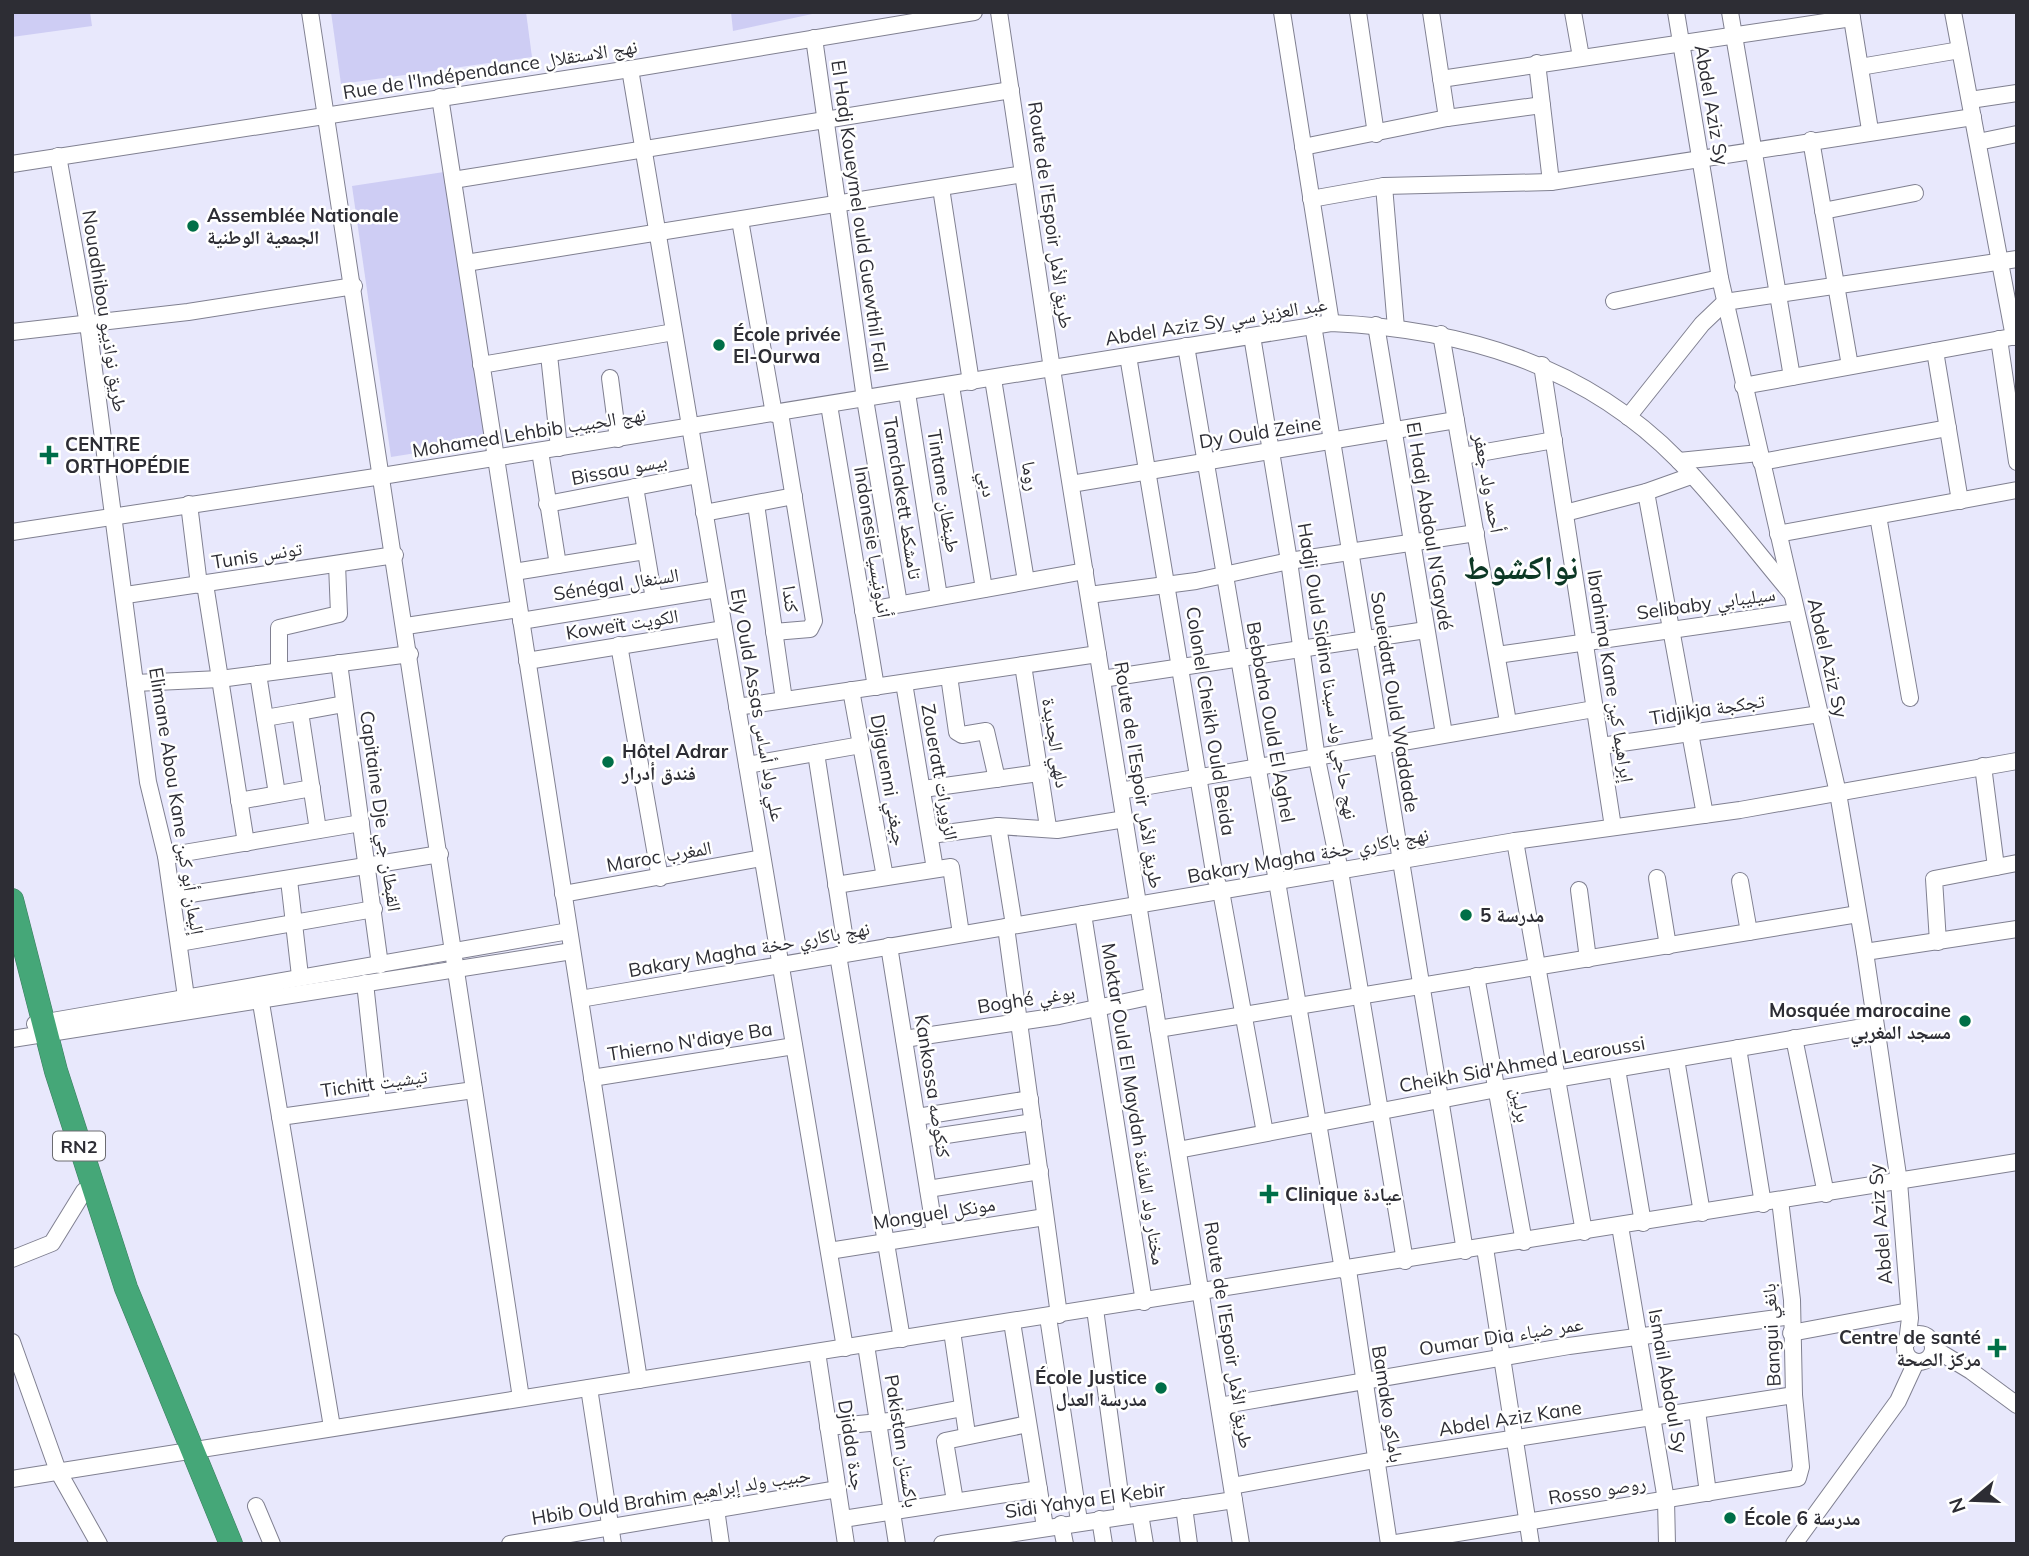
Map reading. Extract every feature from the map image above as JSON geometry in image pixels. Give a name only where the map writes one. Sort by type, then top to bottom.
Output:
[{"type":"highway","name":"RN2","points":[[12,900],[34,1029],[219,1544]]},
{"type":"highway","name":"RN2","points":[[12,945],[34,1029],[117,1291],[185,1450],[231,1544]]},
{"type":"street","points":[[310,12],[522,1398]]},
{"type":"street","name":"Rue de l'Indépendance نهج الاستقلال","points":[[12,164],[630,69],[974,12]]},
{"type":"street","name":"Route de l’Espoir طريق الأمل","points":[[999,12],[1052,369],[1241,1544]]},
{"type":"street","points":[[1282,12],[1331,323]]},
{"type":"street","points":[[1358,12],[1376,134]]},
{"type":"street","points":[[1573,12],[1581,57]]},
{"type":"street","name":"Abdel Aziz Sy","points":[[1676,12],[1720,278],[1838,793],[1899,1182],[1910,1315],[1907,1342]]},
{"type":"street","points":[[1730,12],[1792,377]]},
{"type":"street","points":[[1953,12],[2000,262],[2010,337],[2017,461]]},
{"type":"street","points":[[1435,13],[1447,118]]},
{"type":"street","points":[[1441,79],[1680,44],[1852,15],[1870,130]]},
{"type":"street","name":"El Hadj Koueymel ould Guewthil Fall","points":[[814,38],[865,399]]},
{"type":"street","points":[[1860,67],[1960,50]]},
{"type":"street","points":[[1537,63],[1551,182]]},
{"type":"street","name":"Ely Ould Assas علي ولد أساس","points":[[630,69],[845,1348]]},
{"type":"street","points":[[453,180],[1011,90]]},
{"type":"street","points":[[1311,199],[1384,186],[1551,182],[1701,160],[1870,130],[1972,108],[2017,93]]},
{"type":"street","points":[[440,97],[639,1380]]},
{"type":"street","points":[[1303,147],[1447,118],[1542,105]]},
{"type":"street","points":[[1978,142],[2017,134]]},
{"type":"street","points":[[1811,140],[1850,366]]},
{"type":"street","name":"Nouadhibou طريق نواذيبو","points":[[58,156],[88,324],[113,515]]},
{"type":"street","points":[[466,264],[657,231],[1023,174]]},
{"type":"street","points":[[1384,186],[1396,328]]},
{"type":"street","points":[[941,188],[971,382]]},
{"type":"street","points":[[1823,211],[1915,193]]},
{"type":"street","points":[[740,220],[794,496],[814,621],[810,629],[774,632]]},
{"type":"street","points":[[1628,417],[1702,324],[1725,302],[2017,259]]},
{"type":"street","points":[[1614,301],[1720,278]]},
{"type":"street","points":[[12,332],[88,324],[354,286]]},
{"type":"street","name":"Abdel Aziz Sy عبد العزيز سي","points":[[1052,369],[1331,323],[1376,325],[1441,334],[1542,365],[1579,384],[1628,417],[1679,461],[1792,594]]},
{"type":"street","name":"Soueidatt Ould Waddade","points":[[1313,325],[1465,1251]]},
{"type":"street","name":"El Hadj Abdoul N'Gaydé","points":[[1376,325],[1444,734]]},
{"type":"street","points":[[481,365],[674,332]]},
{"type":"street","name":"أحمد ولد جعفر","points":[[1441,334],[1508,722]]},
{"type":"street","name":"Hadji Ould Sidina نهج حاجي ولد سيدنا","points":[[1252,336],[1289,561],[1317,759],[1340,870],[1405,1261]]},
{"type":"street","points":[[1743,386],[2010,337]]},
{"type":"street","name":"Bebbaha Ould El Aghel","points":[[1186,346],[1297,1006],[1345,1270]]},
{"type":"street","points":[[1935,351],[1960,501]]},
{"type":"street","points":[[549,355],[559,448]]},
{"type":"street","name":"Colonel Cheikh Ould Beida","points":[[1128,356],[1182,667],[1215,878],[1221,891],[1265,1133]]},
{"type":"street","name":"Ibrahima Kane إبراهيما كين","points":[[1542,365],[1613,827]]},
{"type":"street","name":"Mohamed Lehbib نهج الحبيب","points":[[12,532],[1052,369]]},
{"type":"street","points":[[610,377],[618,439]]},
{"type":"street","name":"روما","points":[[993,379],[1027,581]]},
{"type":"street","name":"دبي","points":[[951,386],[984,589]]},
{"type":"street","name":"Tintane طينطان","points":[[907,393],[939,597]]},
{"type":"street","name":"Tamchakett تامشكط","points":[[865,399],[899,604]]},
{"type":"street","name":"Indonesie أندونيسيا","points":[[829,405],[876,687]]},
{"type":"street","name":"Dy Ould Zeine","points":[[1071,484],[1456,420]]},
{"type":"street","points":[[1679,461],[1760,458],[1948,428]]},
{"type":"street","points":[[1463,456],[1554,440]]},
{"type":"street","points":[[540,451],[558,565]]},
{"type":"street","name":"Bissau بيسو","points":[[548,504],[698,475]]},
{"type":"street","points":[[1565,513],[1646,492],[1691,476]]},
{"type":"street","points":[[635,487],[654,599]]},
{"type":"street","points":[[1778,534],[2017,490]]},
{"type":"street","points":[[1646,492],[1705,815]]},
{"type":"street","points":[[705,513],[794,496]]},
{"type":"street","name":"كندا","points":[[756,503],[784,700]]},
{"type":"street","points":[[189,504],[246,843]]},
{"type":"street","name":"Elimane Abou Kane إليمان أبو كين","points":[[113,515],[126,595],[148,782],[166,856],[187,1004]]},
{"type":"street","points":[[1878,516],[1910,698]]},
{"type":"street","points":[[1089,595],[1225,577],[1289,561],[1476,533]]},
{"type":"street","points":[[514,572],[645,551]]},
{"type":"street","name":"Tunis تونس","points":[[126,595],[395,555]]},
{"type":"street","points":[[279,671],[279,628],[339,614],[337,564]]},
{"type":"street","points":[[863,611],[1085,571]]},
{"type":"street","name":"Sénégal السنغال","points":[[406,626],[520,615],[717,589]]},
{"type":"street","name":"Selibaby سيليبابي","points":[[1497,655],[1796,612]]},
{"type":"street","name":"Koweït الكويت","points":[[527,661],[724,629]]},
{"type":"street","points":[[1102,679],[1426,630]]},
{"type":"street","points":[[619,645],[660,878]]},
{"type":"street","points":[[135,683],[220,679],[410,654]]},
{"type":"street","points":[[737,707],[1098,654]]},
{"type":"street","name":"Capitaine Dje القبطان جي","points":[[339,663],[380,965]]},
{"type":"street","name":"دلهي الجديدة","points":[[1023,665],[1048,827]]},
{"type":"street","points":[[258,674],[276,794]]},
{"type":"street","points":[[949,676],[957,732],[962,735],[982,730],[989,734],[997,779]]},
{"type":"street","name":"Zoueratt الزويرات","points":[[904,682],[930,835],[943,868],[961,934]]},
{"type":"street","name":"Djiguenni جيغني","points":[[851,690],[885,877]]},
{"type":"street","points":[[265,718],[344,704]]},
{"type":"street","points":[[1120,791],[1594,709]]},
{"type":"street","points":[[300,712],[318,831]]},
{"type":"street","name":"Tidjikja تجكجة","points":[[1601,746],[1820,713]]},
{"type":"street","points":[[747,765],[861,745]]},
{"type":"street","points":[[816,753],[836,885],[842,954],[902,1339]]},
{"type":"street","name":"Bakary Magha نهج باكاري حخة","points":[[580,999],[780,963],[1515,841],[1705,815],[2017,761]]},
{"type":"street","points":[[1983,766],[1996,867]]},
{"type":"street","points":[[923,789],[1039,773]]},
{"type":"street","points":[[239,801],[312,788]]},
{"type":"street","points":[[930,835],[998,826],[1048,827],[1057,830],[1125,819]]},
{"type":"street","points":[[166,856],[362,823]]},
{"type":"street","points":[[998,826],[1018,1021],[1040,1171],[1054,1316],[1079,1521]]},
{"type":"street","points":[[1515,841],[1584,1232]]},
{"type":"street","points":[[172,897],[440,854]]},
{"type":"street","name":"Maroc المغرب","points":[[563,894],[762,858]]},
{"type":"street","points":[[1938,942],[1934,879],[2017,863]]},
{"type":"street","points":[[836,885],[943,868]]},
{"type":"street","points":[[1657,878],[1668,946]]},
{"type":"street","points":[[289,880],[300,976]]},
{"type":"street","points":[[1740,881],[1749,932]]},
{"type":"street","points":[[1578,890],[1588,959]]},
{"type":"street","points":[[179,943],[374,909]]},
{"type":"street","name":"Moktar Ould El Maydah مختار ولد المائدة","points":[[1083,914],[1144,1302]]},
{"type":"street","points":[[1158,1030],[1858,914]]},
{"type":"street","points":[[1865,952],[2017,929]]},
{"type":"street","points":[[259,991],[300,976],[380,965],[454,949],[569,931]]},
{"type":"street","name":"Kankossa كنكوصه","points":[[890,946],[935,1233]]},
{"type":"street","points":[[12,1039],[34,1029],[259,991],[365,983],[572,951]]},
{"type":"street","name":"برلين","points":[[1476,976],[1524,1241]]},
{"type":"street","points":[[365,983],[378,1102]]},
{"type":"street","points":[[259,991],[332,1427]]},
{"type":"street","name":"Boghé بوغي","points":[[904,1039],[1098,1008],[1153,996]]},
{"type":"street","name":"Cheikh Sid'Ahmed Learoussi","points":[[1178,1150],[1497,1089],[1875,1025]]},
{"type":"street","points":[[1794,1038],[1826,1194]]},
{"type":"street","name":"Thierno N'diaye Ba","points":[[592,1078],[794,1046]]},
{"type":"street","points":[[1738,1048],[1763,1204]]},
{"type":"street","points":[[1676,1059],[1702,1213]]},
{"type":"street","points":[[1617,1069],[1643,1223]]},
{"type":"street","name":"Tichitt تيشيت","points":[[280,1117],[474,1090]]},
{"type":"street","points":[[917,1117],[1030,1099]]},
{"type":"street","points":[[920,1139],[1033,1122]]},
{"type":"street","points":[[12,1479],[1405,1261],[2017,1162]]},
{"type":"street","points":[[928,1189],[1040,1171]]},
{"type":"street","points":[[12,1259],[52,1243],[84,1191]]},
{"type":"street","name":"Bangui بانغي","points":[[1780,1200],[1801,1467]]},
{"type":"street","name":"Monguel مونكل","points":[[828,1251],[1045,1217]]},
{"type":"street","name":"Ismail Abdoul Sy","points":[[1620,1226],[1666,1500],[1668,1544]]},
{"type":"street","points":[[1485,1248],[1531,1544]]},
{"type":"street","name":"Bamako باماكو","points":[[1345,1270],[1390,1544]]},
{"type":"street","points":[[1095,1309],[1123,1516]]},
{"type":"street","points":[[1910,1315],[1929,1342],[1926,1360],[1916,1362],[1908,1356],[1907,1342],[1913,1336],[1929,1342],[2017,1405]]},
{"type":"street","name":"Oumar Dia عمر ضياء","points":[[1219,1406],[1638,1336],[1910,1315]]},
{"type":"street","points":[[1012,1322],[1039,1489],[1053,1525],[1065,1544]]},
{"type":"street","points":[[952,1331],[967,1434]]},
{"type":"street","points":[[12,1342],[58,1471],[99,1544]]},
{"type":"street","name":"Pakistan باكستان","points":[[866,1345],[897,1544]]},
{"type":"street","name":"Djidda جدة","points":[[817,1352],[846,1544]]},
{"type":"street","points":[[1794,1544],[1898,1401],[1916,1362]]},
{"type":"street","points":[[589,1388],[613,1544]]},
{"type":"street","name":"Abdel Aziz Kane","points":[[1233,1493],[1375,1460],[1794,1395]]},
{"type":"street","points":[[828,1427],[880,1422],[963,1408]]},
{"type":"street","points":[[1697,1411],[1708,1493]]},
{"type":"street","points":[[956,1501],[945,1441],[967,1434],[1028,1424]]},
{"type":"street","name":"Rosso روصو","points":[[1390,1544],[1792,1481],[1800,1475],[1801,1467]]},
{"type":"street","name":"Hbib Ould Brahim حبيب ولد إبراهيم","points":[[510,1544],[537,1542],[610,1526],[838,1489]]},
{"type":"street","points":[[843,1519],[1039,1489]]},
{"type":"street","name":"Sidi Yahya El Kebir","points":[[942,1544],[1018,1537],[1053,1525],[1184,1507],[1233,1493]]},
{"type":"street","points":[[256,1506],[272,1544]]},
{"type":"street","points":[[1184,1507],[1189,1544]]},
{"type":"street","points":[[716,1509],[721,1544]]},
{"type":"street","points":[[1140,1514],[1145,1544]]},
{"type":"street","points":[[1100,1519],[1104,1544]]},
{"type":"shaded area","points":[[12,12],[90,12],[92,26],[12,37]]},
{"type":"shaded area","points":[[331,12],[526,12],[532,57],[341,84]]},
{"type":"shaded area","points":[[731,12],[817,12],[817,13],[733,31]]},
{"type":"shaded area","points":[[444,172],[485,442],[391,457],[352,186]]},
{"type":"place","name":"Assemblée Nationale الجمعية الوطنية","points":[[193,226]]},
{"type":"place","name":"École privée El-Ourwa","points":[[719,345]]},
{"type":"place","name":"CENTRE ORTHOPÉDIE","points":[[49,455]]},
{"type":"place","name":"Hôtel Adrar فندق أدرار","points":[[608,762]]},
{"type":"place","name":"مدرسة 5","points":[[1466,915]]},
{"type":"place","name":"Mosquée marocaine مسجد المغربي","points":[[1965,1021]]},
{"type":"place","name":"Clinique عيادة","points":[[1269,1194]]},
{"type":"place","name":"Centre de santé مركز الصحة","points":[[1997,1348]]},
{"type":"place","name":"École Justice مدرسة العدل","points":[[1161,1388]]},
{"type":"place","name":"École 6 مدرسة","points":[[1730,1518]]},
{"type":"district","name":"نواكشوط","points":[[1521,566]]}]
